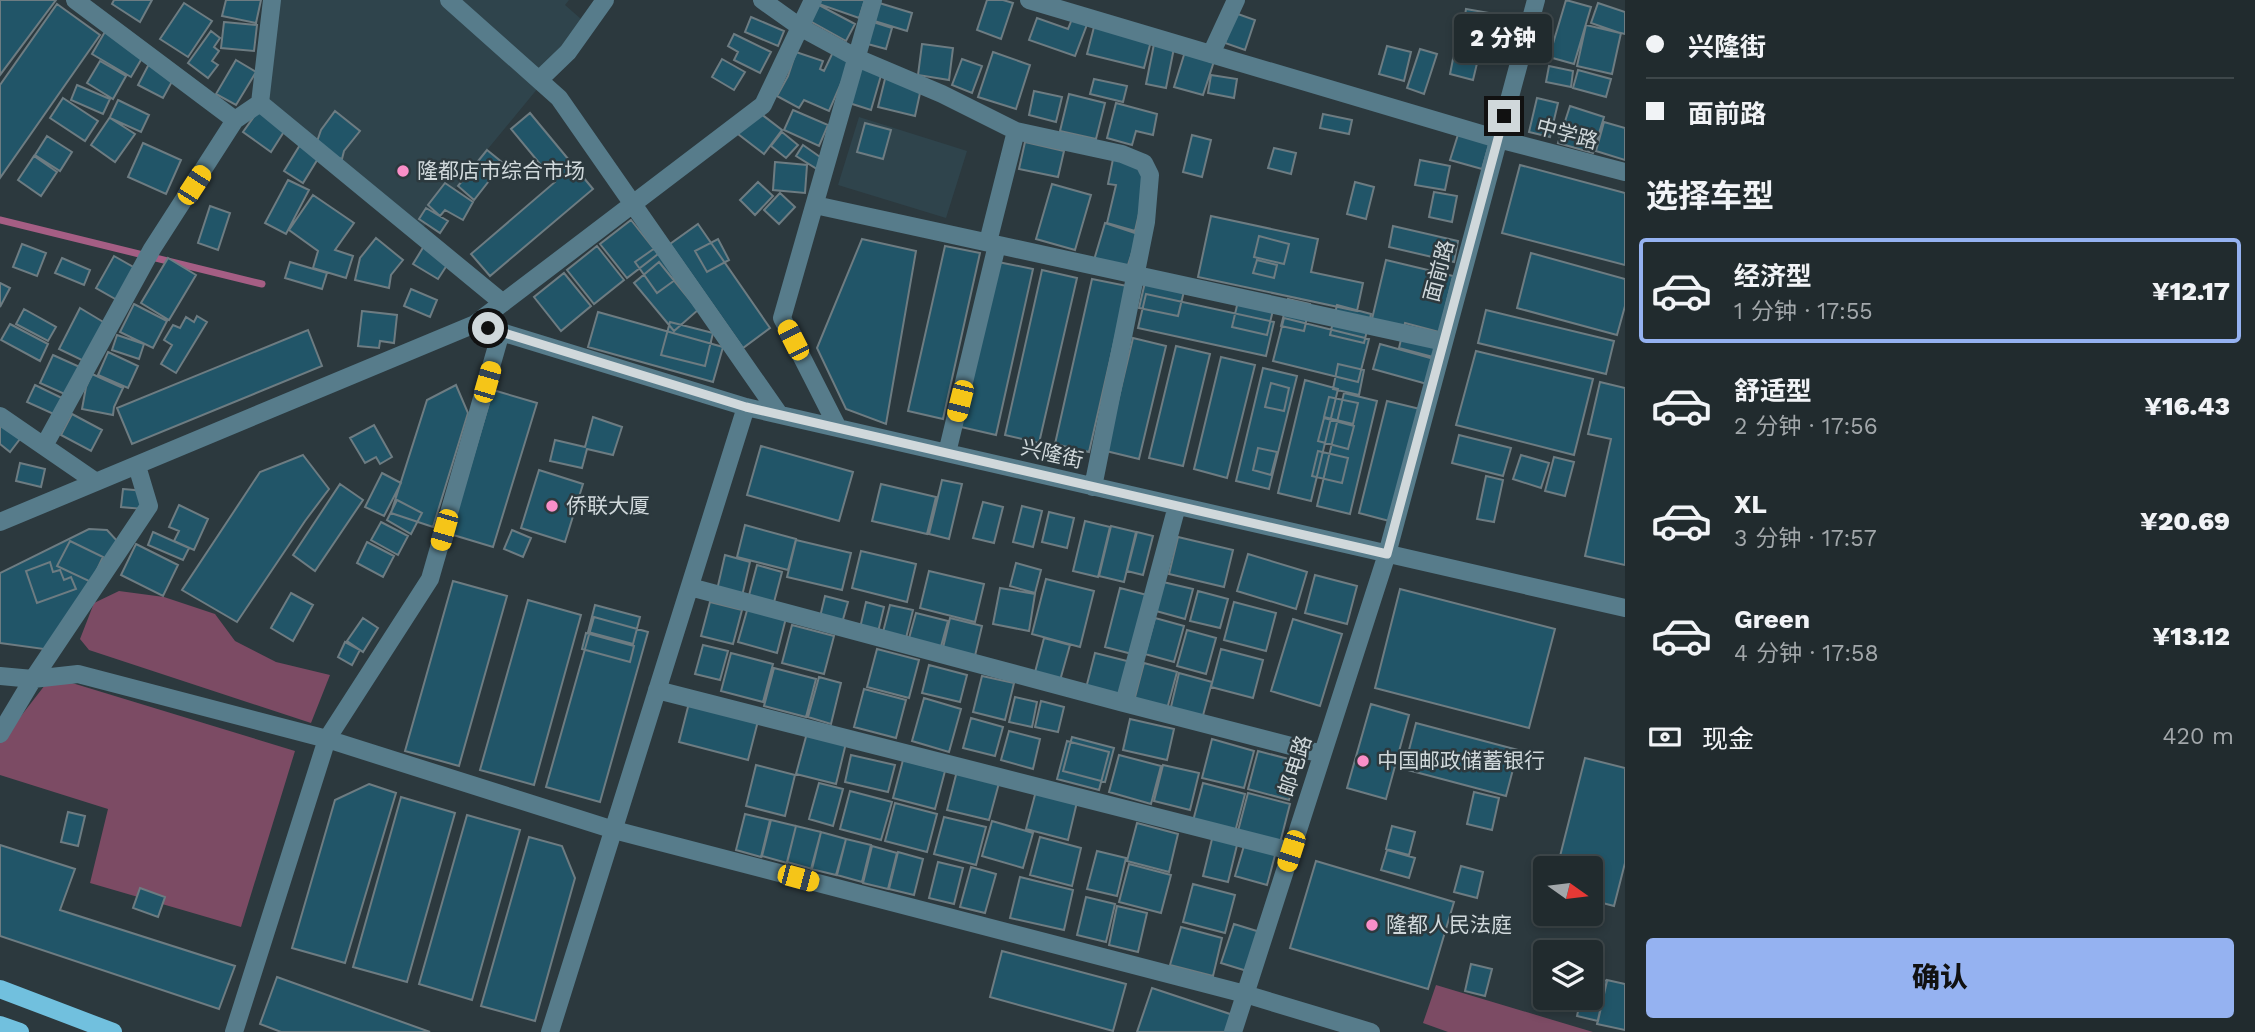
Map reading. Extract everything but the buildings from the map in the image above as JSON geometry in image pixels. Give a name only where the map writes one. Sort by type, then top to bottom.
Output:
[{"type":"main road","points":[[0,989],[113,1032]]},
{"type":"main road","points":[[0,1025],[20,1032]]},
{"type":"street","points":[[75,0],[235,120]]},
{"type":"street","points":[[44,446],[148,257],[235,120],[260,103],[271,0]]},
{"type":"street","points":[[449,0],[559,99],[779,414]]},
{"type":"street","points":[[539,80],[568,52],[605,0]]},
{"type":"street","points":[[762,0],[800,27],[857,58],[942,94],[1016,131],[1122,154],[1144,163],[1150,174],[1146,222],[1093,486]]},
{"type":"street","points":[[0,522],[475,324],[763,105],[813,0]]},
{"type":"street","points":[[838,428],[782,318],[873,0]]},
{"type":"street","name":"中学路","points":[[1029,0],[1498,139],[1625,172]]},
{"type":"street","points":[[1211,54],[1236,0]]},
{"type":"street","name":"面前路","points":[[1387,554],[1536,0]]},
{"type":"street","points":[[260,103],[503,303]]},
{"type":"street","points":[[947,453],[1016,131]]},
{"type":"street","points":[[815,205],[1444,342]]},
{"type":"street","name":"兴隆街","points":[[475,324],[746,407],[1625,608]]},
{"type":"street","points":[[234,1032],[327,739],[429,579],[501,332]]},
{"type":"street","points":[[550,1032],[746,407]]},
{"type":"street","points":[[0,416],[96,482]]},
{"type":"street","points":[[0,734],[33,679],[149,506],[137,466]]},
{"type":"street","points":[[1124,703],[1177,506]]},
{"type":"street","name":"邮电路","points":[[1233,1032],[1387,554]]},
{"type":"street","points":[[690,587],[1322,754]]},
{"type":"street","points":[[0,676],[33,679],[78,674],[327,739],[614,830],[1245,994],[1371,1032]]},
{"type":"street","points":[[657,691],[1291,851]]},
{"type":"shaded area","name":"隆都店市综合市场","points":[[272,0],[569,0],[565,5],[589,26],[413,240],[260,103]]},
{"type":"shaded area","points":[[859,117],[967,151],[946,218],[838,185]]},
{"type":"shaded area","points":[[119,591],[164,597],[215,614],[235,641],[276,662],[330,675],[311,723],[89,650],[80,639],[94,603]]},
{"type":"shaded area","points":[[59,679],[295,751],[241,927],[90,883],[108,809],[0,775],[0,743],[45,685]]},
{"type":"shaded area","points":[[1436,985],[1593,1032],[1448,1032],[1423,1023]]},
{"type":"waterway","points":[[0,220],[262,284]]},
{"type":"place","name":"隆都店市综合市场","points":[[403,171]]},
{"type":"place","name":"侨联大厦","points":[[552,506]]},
{"type":"place","name":"中国邮政储蓄银行","points":[[1363,761]]},
{"type":"place","name":"隆都人民法庭","points":[[1372,925]]},
{"type":"route","points":[[488,328],[746,407],[1387,554],[1504,116]]}]
